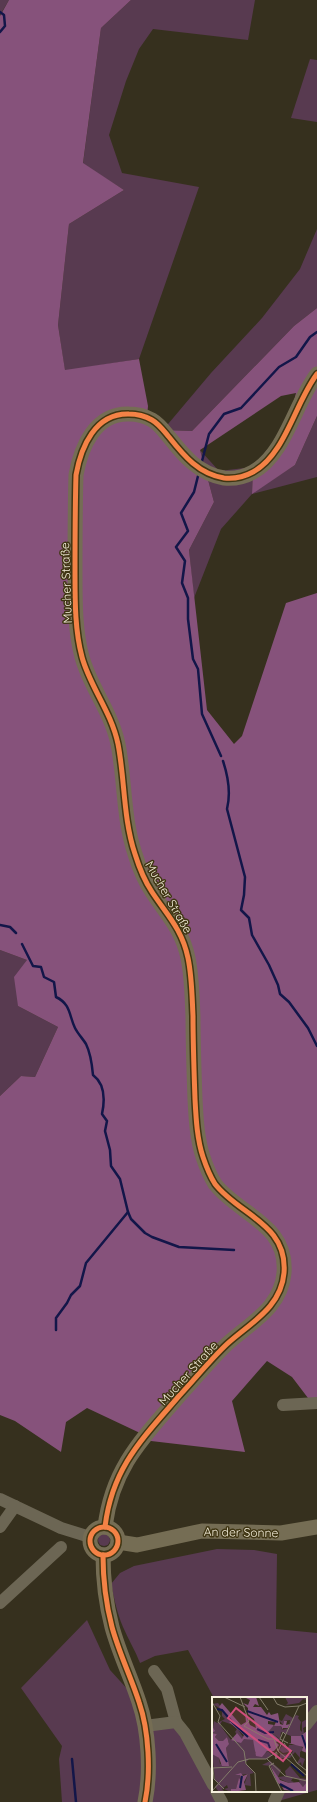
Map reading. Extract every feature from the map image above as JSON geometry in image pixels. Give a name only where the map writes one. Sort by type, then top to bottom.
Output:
[{"type":"main road","name":"Mucher Straße","points":[[105,1526],[114,1488],[120,1473],[136,1447],[209,1362],[271,1305],[282,1283],[284,1264],[280,1246],[268,1228],[226,1195],[216,1185],[201,1154],[197,1124],[192,984],[187,951],[175,923],[151,891],[140,870],[133,850],[127,821],[118,745],[114,730],[108,711],[82,657],[77,625],[75,591],[76,475],[79,456],[94,430],[105,421],[114,416],[126,414],[140,415],[157,423],[189,461],[202,470],[216,476],[227,478],[244,476],[254,472],[274,453],[307,389],[317,374]]},
{"type":"main road","points":[[105,1526],[111,1528],[115,1532],[118,1542],[115,1550],[110,1554],[103,1555],[98,1554],[91,1547],[90,1537],[96,1529],[105,1526]]},
{"type":"main road","name":"An der Sonne","points":[[118,1542],[137,1545],[202,1531],[281,1533],[317,1527]]},
{"type":"main road","points":[[103,1555],[106,1602],[112,1628],[140,1703],[145,1726],[148,1759],[147,1791],[145,1802]]},
{"type":"street","points":[[284,1404],[317,1403]]},
{"type":"street","points":[[0,1498],[61,1528],[90,1537]]},
{"type":"street","points":[[0,1527],[15,1506]]},
{"type":"street","points":[[0,1604],[61,1547]]},
{"type":"street","points":[[154,1671],[167,1689],[176,1722],[185,1733],[212,1782]]},
{"type":"street","points":[[307,1724],[317,1711]]},
{"type":"street","points":[[145,1726],[176,1722]]},
{"type":"street","points":[[217,1792],[222,1802]]},
{"type":"street","points":[[274,1802],[279,1792]]},
{"type":"shaded area","points":[[0,0],[9,0],[0,15]]},
{"type":"shaded area","points":[[9,0],[131,0],[101,28],[83,163],[124,190],[69,224],[58,325],[65,370],[139,359],[148,406],[147,417],[163,430],[192,431],[294,326],[317,308],[317,416],[295,465],[252,494],[253,467],[288,425],[296,393],[281,396],[200,450],[214,502],[189,550],[207,710],[234,744],[242,736],[286,603],[317,593],[317,1399],[308,1398],[292,1377],[267,1361],[232,1401],[245,1452],[151,1441],[140,1433],[87,1408],[66,1422],[61,1452],[15,1421],[0,1415],[0,1096],[21,1076],[35,1077],[58,1027],[18,1006],[14,977],[27,960],[0,950],[0,16]]},
{"type":"shaded area","points":[[131,0],[255,0],[248,40],[153,29],[139,49],[126,81],[109,135],[122,173],[199,187],[139,359],[65,371],[58,325],[69,224],[124,190],[83,164],[101,28]]},
{"type":"shaded area","points":[[310,59],[317,60],[317,122],[291,118]]},
{"type":"shaded area","points":[[317,229],[317,308],[294,326],[192,431],[163,430],[211,373],[262,318],[300,269]]},
{"type":"shaded area","points":[[317,416],[317,477],[252,494],[221,529],[194,598],[189,550],[214,502],[200,450],[219,471],[253,467],[252,493],[295,465]]},
{"type":"shaded area","points":[[0,950],[27,960],[18,1006],[58,1027],[35,1077],[21,1076],[0,1096]]},
{"type":"shaded area","points":[[102,1534],[106,1534],[110,1540],[106,1546],[102,1546],[98,1542],[98,1538]]},
{"type":"shaded area","points":[[217,1549],[254,1550],[277,1554],[276,1629],[317,1633],[317,1790],[275,1802],[279,1792],[307,1792],[307,1697],[213,1697],[188,1650],[155,1656],[140,1663],[117,1611],[111,1584],[120,1573],[134,1566]]},
{"type":"shaded area","points":[[87,1620],[110,1670],[140,1703],[145,1726],[176,1722],[212,1785],[212,1792],[216,1792],[222,1802],[62,1802],[59,1759],[62,1746],[21,1688]]},
{"type":"waterway","points":[[0,12],[4,15],[5,26],[0,32]]},
{"type":"waterway","points":[[202,461],[209,434],[224,414],[241,408],[279,367],[296,357],[310,337],[317,332]]},
{"type":"waterway","points":[[198,476],[194,492],[181,513],[188,531],[176,547],[185,561],[182,583],[188,598],[188,619],[193,659],[198,669],[202,714],[221,756]]},
{"type":"waterway","points":[[223,761],[228,785],[229,797],[227,809],[245,877],[241,910],[249,918],[252,935],[269,965],[278,985],[280,994],[289,1002],[308,1028],[317,1046]]},
{"type":"waterway","points":[[0,925],[10,927],[16,933]]},
{"type":"waterway","points":[[22,944],[33,966],[41,967],[44,977],[54,982],[56,997],[67,1007],[75,1028],[88,1048],[93,1075],[100,1083],[104,1098],[102,1114],[107,1121],[105,1131],[110,1150],[111,1166],[120,1179],[128,1212],[86,1263],[80,1286],[71,1295],[56,1318],[56,1330]]},
{"type":"waterway","points":[[128,1212],[131,1219],[145,1233],[179,1247],[234,1250]]},
{"type":"waterway","points":[[72,1759],[76,1802]]},
{"type":"cycle path","points":[[105,1527],[114,1488],[122,1471],[141,1441],[215,1356],[263,1314],[271,1305],[282,1285],[284,1273],[283,1256],[278,1243],[270,1231],[225,1195],[215,1184],[211,1178],[201,1150],[196,1114],[192,994],[188,958],[178,930],[149,887],[138,864],[128,827],[120,758],[115,732],[106,710],[90,679],[80,647],[75,596],[76,475],[78,464],[86,443],[99,425],[107,419],[117,415],[129,414],[144,416],[155,422],[186,457],[207,473],[224,478],[239,477],[250,474],[264,464],[282,441],[302,399],[317,374]]},
{"type":"cycle path","points":[[104,1527],[114,1531],[118,1541],[114,1551],[104,1555],[94,1551],[90,1541],[94,1531],[104,1527]]},
{"type":"cycle path","points":[[103,1555],[105,1591],[112,1627],[139,1702],[145,1726],[148,1752],[148,1778],[145,1802]]}]
